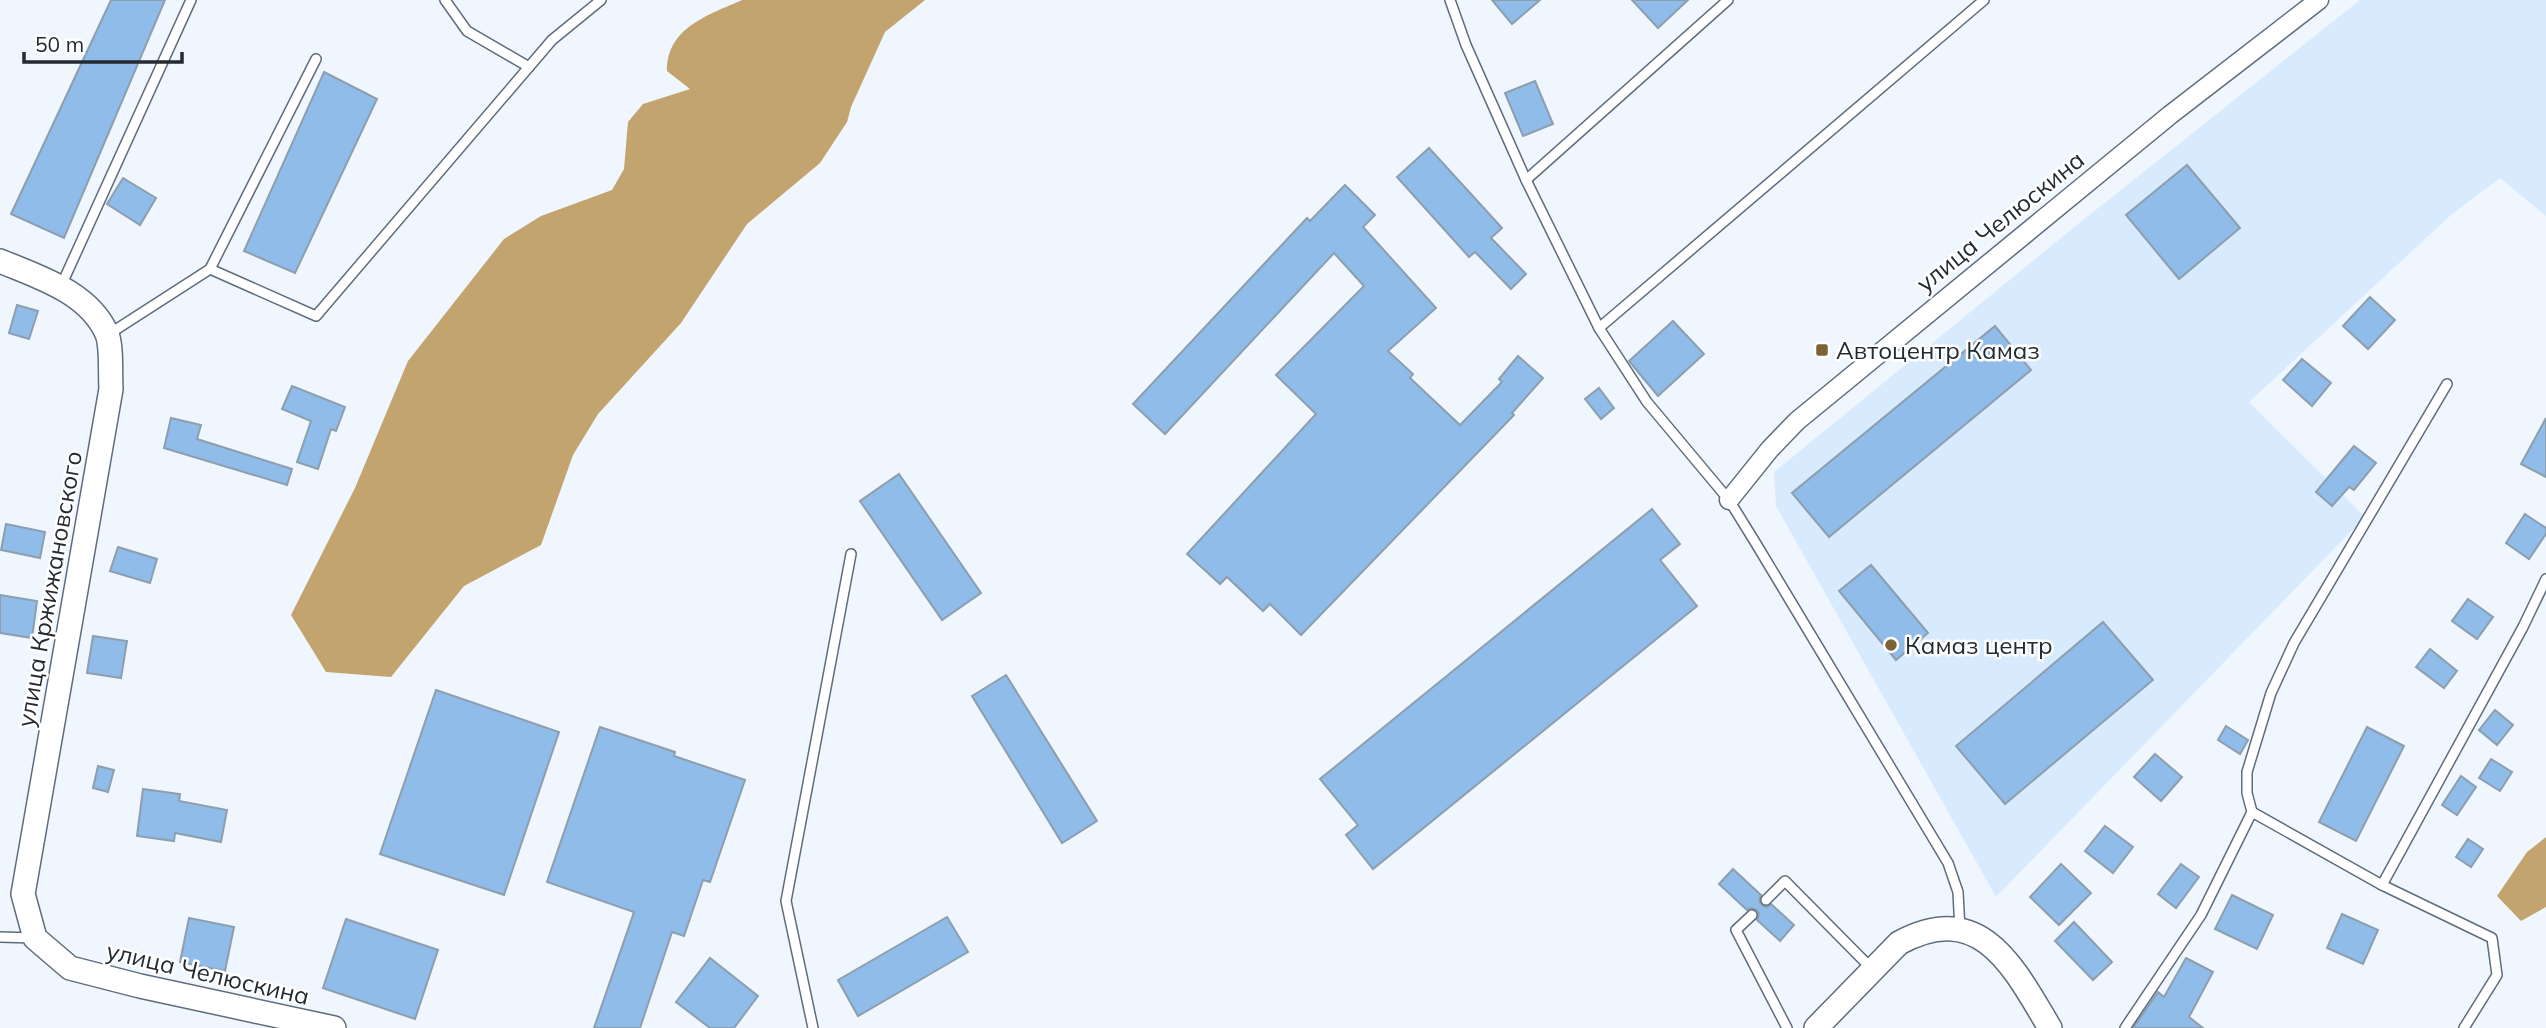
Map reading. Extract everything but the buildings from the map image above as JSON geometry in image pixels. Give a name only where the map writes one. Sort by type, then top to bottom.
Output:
[{"type":"street","name":"улица Челюскина","points":[[1729,500],[1770,449],[1797,421],[2159,124],[2319,0]]},
{"type":"street","points":[[0,261],[61,287],[89,307],[108,335]]},
{"type":"street","name":"улица Кржижановского","points":[[35,938],[23,894],[111,389],[108,335]]},
{"type":"street","points":[[1816,1028],[1899,943],[1916,934],[1938,928],[1975,934],[1992,946],[2016,972],[2050,1028]]},
{"type":"street","name":"улица Челюскина","points":[[35,938],[70,968],[334,1028]]},
{"type":"lane","points":[[61,287],[191,0]]},
{"type":"lane","points":[[445,0],[467,31],[529,67]]},
{"type":"lane","points":[[210,269],[316,316],[552,40],[601,0]]},
{"type":"lane","points":[[1450,0],[1466,45],[1527,180],[1599,328],[1647,402],[1729,500],[1948,863],[1958,892],[1960,930]]},
{"type":"lane","points":[[1527,180],[1728,0]]},
{"type":"lane","points":[[1599,328],[1984,0]]},
{"type":"lane","points":[[108,335],[210,269],[316,59]]},
{"type":"lane","points":[[2125,1028],[2201,915],[2252,812],[2247,793],[2248,772],[2271,693],[2294,643],[2447,384]]},
{"type":"lane","points":[[813,1028],[786,901],[851,554]]},
{"type":"lane","points":[[2382,885],[2546,579]]},
{"type":"lane","points":[[2252,812],[2382,885],[2492,939],[2497,975],[2465,1028]]},
{"type":"lane","points":[[1766,900],[1785,881],[1872,969]]},
{"type":"lane","points":[[1752,915],[1736,930],[1787,1028]]},
{"type":"lane","points":[[0,937],[35,938]]},
{"type":"shaded area","points":[[742,0],[925,0],[885,32],[851,107],[847,122],[820,163],[747,224],[681,323],[598,414],[573,455],[541,545],[464,586],[391,677],[326,672],[291,615],[355,488],[408,361],[504,239],[541,216],[612,190],[624,169],[628,122],[643,104],[690,89],[667,71],[674,43],[682,33],[704,17]]},
{"type":"shaded area","points":[[2360,0],[2546,0],[2546,216],[2500,178],[2451,215],[2249,402],[2365,517],[1996,897],[1776,506],[1774,472],[2078,224]]},
{"type":"shaded area","points":[[2546,837],[2546,907],[2521,921],[2497,896],[2527,852]]},
{"type":"place","name":"Автоцентр Камаз","points":[[1822,350]]},
{"type":"place","name":"Камаз центр","points":[[1891,645]]}]
